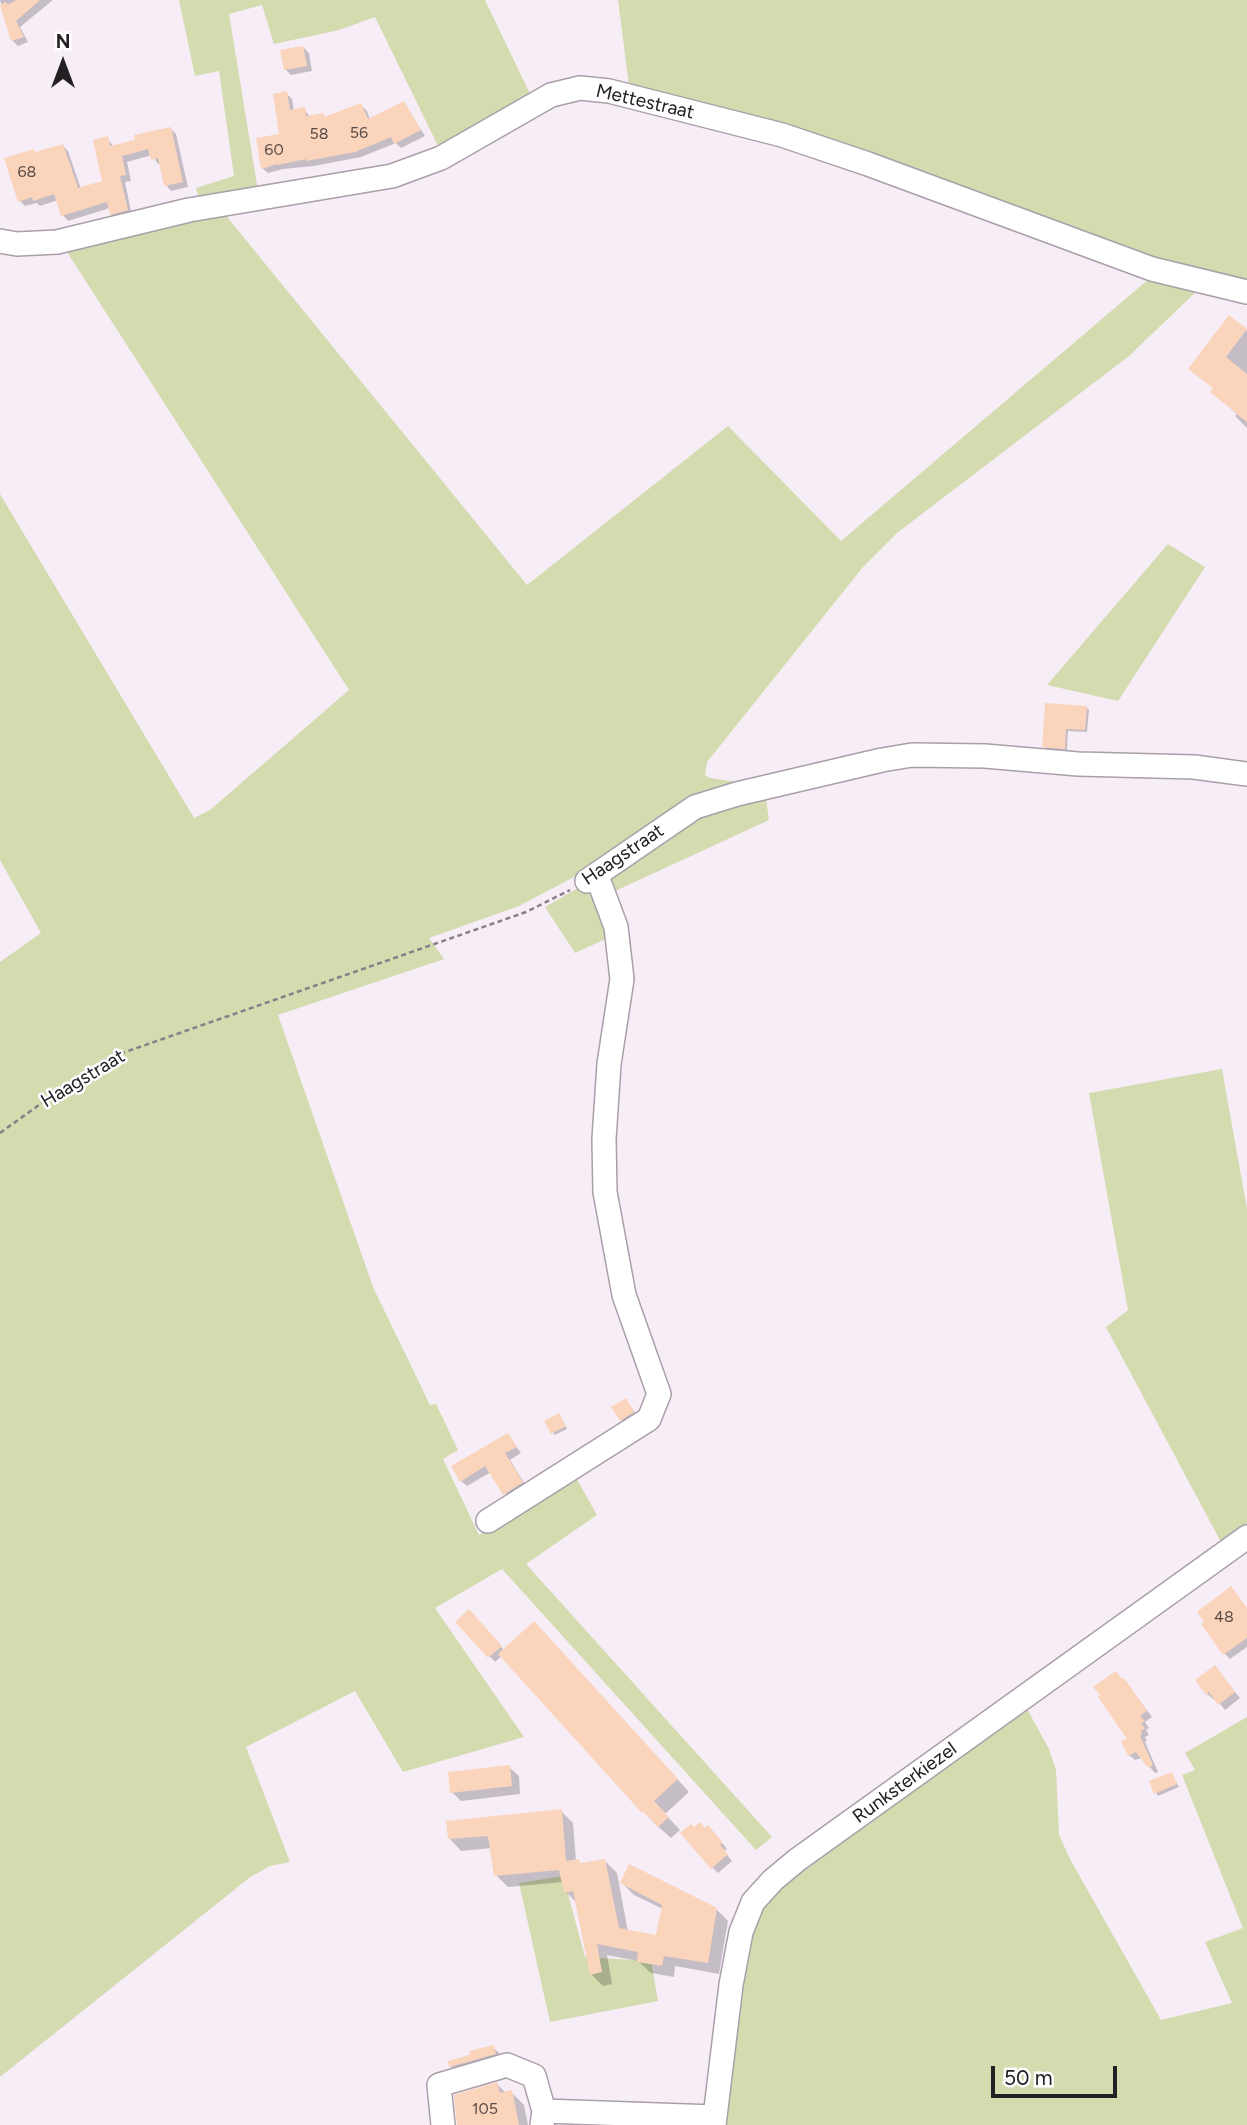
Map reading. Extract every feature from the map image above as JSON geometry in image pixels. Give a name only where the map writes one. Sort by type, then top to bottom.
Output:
[{"type":"street","name":"Mettestraat","points":[[0,242],[57,242],[190,210],[392,176],[441,158],[551,95],[580,88],[608,91],[782,135],[1152,269],[1247,292]]},
{"type":"street","name":"Haagstraat","points":[[592,878],[695,807],[737,794],[892,758],[912,755],[985,756],[1078,764],[1194,767],[1247,774]]},
{"type":"street","points":[[488,1521],[649,1419],[659,1394],[624,1295],[605,1192],[604,1139],[609,1064],[622,979],[616,927],[592,878]]},
{"type":"street","name":"Runksterkiezel","points":[[715,2121],[731,1985],[741,1932],[753,1902],[773,1880],[797,1860],[1247,1537]]},
{"type":"street","points":[[443,2125],[439,2085],[507,2065],[534,2076],[543,2118],[715,2121]]},
{"type":"path","name":"Haagstraat","points":[[0,1133],[111,1057],[526,912],[592,878]]},
{"type":"green space","points":[[179,0],[485,0],[531,96],[440,150],[375,17],[339,30],[274,44],[262,5],[229,14],[258,191],[200,203],[196,188],[234,176],[219,71],[195,76]]},
{"type":"green space","points":[[618,0],[1247,0],[1247,285],[1160,266],[629,86]]},
{"type":"green space","points":[[223,212],[527,585],[728,426],[841,541],[1150,278],[1199,289],[1129,356],[897,533],[863,567],[707,762],[705,775],[710,778],[750,784],[519,906],[429,938],[444,959],[278,1015],[373,1287],[430,1405],[436,1404],[458,1450],[443,1459],[479,1535],[575,1476],[597,1515],[526,1564],[772,1837],[756,1850],[502,1569],[435,1608],[524,1737],[403,1772],[355,1691],[246,1747],[290,1862],[270,1866],[249,1878],[0,2077],[0,962],[41,933],[0,860],[0,494],[194,818],[210,810],[349,690],[65,249]]},
{"type":"green space","points":[[1168,544],[1205,567],[1118,701],[1047,685]]},
{"type":"green space","points":[[765,792],[769,820],[613,892],[623,931],[575,953],[545,907],[613,868],[688,815]]},
{"type":"green space","points":[[1222,1069],[1247,1209],[1247,1524],[1222,1544],[1106,1327],[1128,1310],[1089,1093]]},
{"type":"green space","points":[[1026,1707],[1049,1749],[1056,1770],[1059,1835],[1161,2020],[1232,2003],[1205,1942],[1243,1928],[1182,1775],[1195,1770],[1185,1753],[1247,1717],[1247,2125],[723,2125],[749,1929],[770,1892]]},
{"type":"green space","points":[[563,1876],[585,1957],[651,1961],[658,2001],[550,2022],[519,1883]]},
{"type":"building","points":[[16,0],[40,0],[16,21],[24,37],[11,41],[0,5],[6,2],[8,5]]},
{"type":"building","points":[[303,46],[307,66],[284,70],[280,50]]},
{"type":"building","points":[[287,91],[290,110],[305,107],[306,116],[324,113],[324,117],[361,103],[368,119],[404,101],[421,130],[394,144],[391,137],[355,152],[261,169],[256,138],[279,134],[273,94]]},
{"type":"building","points":[[171,127],[183,182],[164,186],[158,158],[151,160],[148,149],[122,156],[126,175],[120,176],[128,210],[110,215],[107,202],[61,216],[54,194],[33,201],[32,197],[18,202],[4,158],[63,144],[78,188],[102,181],[93,140],[108,136],[110,146],[135,140],[134,135]]},
{"type":"building","points":[[1229,315],[1247,329],[1226,357],[1247,374],[1247,422],[1210,392],[1213,388],[1188,369]]},
{"type":"building","points":[[1045,703],[1087,706],[1085,730],[1066,729],[1065,749],[1042,747]]},
{"type":"building","points":[[626,1398],[634,1412],[620,1421],[611,1407]]},
{"type":"building","points":[[559,1413],[566,1426],[551,1434],[544,1421]]},
{"type":"building","points":[[508,1433],[517,1447],[505,1453],[523,1482],[503,1495],[485,1466],[460,1482],[451,1466]]},
{"type":"building","points":[[1231,1586],[1247,1608],[1247,1638],[1223,1655],[1201,1624],[1204,1622],[1197,1612]]},
{"type":"building","points":[[469,1609],[502,1646],[488,1658],[455,1622]]},
{"type":"building","points":[[534,1621],[678,1779],[654,1801],[669,1817],[658,1827],[643,1811],[642,1813],[498,1654]]},
{"type":"building","points":[[1215,1665],[1235,1692],[1218,1705],[1209,1692],[1206,1695],[1195,1680]]},
{"type":"building","points":[[1116,1671],[1147,1711],[1140,1716],[1145,1721],[1141,1724],[1145,1728],[1140,1736],[1153,1765],[1148,1768],[1136,1752],[1128,1756],[1121,1741],[1127,1739],[1093,1687]]},
{"type":"building","points":[[510,1765],[512,1786],[450,1793],[448,1772]]},
{"type":"building","points":[[1172,1772],[1177,1784],[1154,1794],[1149,1781]]},
{"type":"building","points":[[562,1809],[566,1861],[579,1859],[580,1863],[605,1859],[619,1928],[656,1935],[662,1905],[620,1883],[629,1864],[717,1908],[708,1963],[664,1956],[662,1966],[637,1962],[638,1952],[597,1944],[602,1972],[590,1975],[573,1891],[564,1893],[559,1870],[494,1876],[488,1836],[448,1839],[446,1821]]},
{"type":"building","points":[[700,1822],[705,1828],[708,1825],[723,1843],[720,1845],[728,1854],[711,1869],[680,1833],[691,1824],[694,1827]]},
{"type":"building","points":[[494,2045],[496,2054],[449,2067],[448,2061],[470,2055],[469,2051]]},
{"type":"building","points":[[497,2082],[500,2093],[512,2090],[519,2125],[457,2125],[454,2095]]}]
